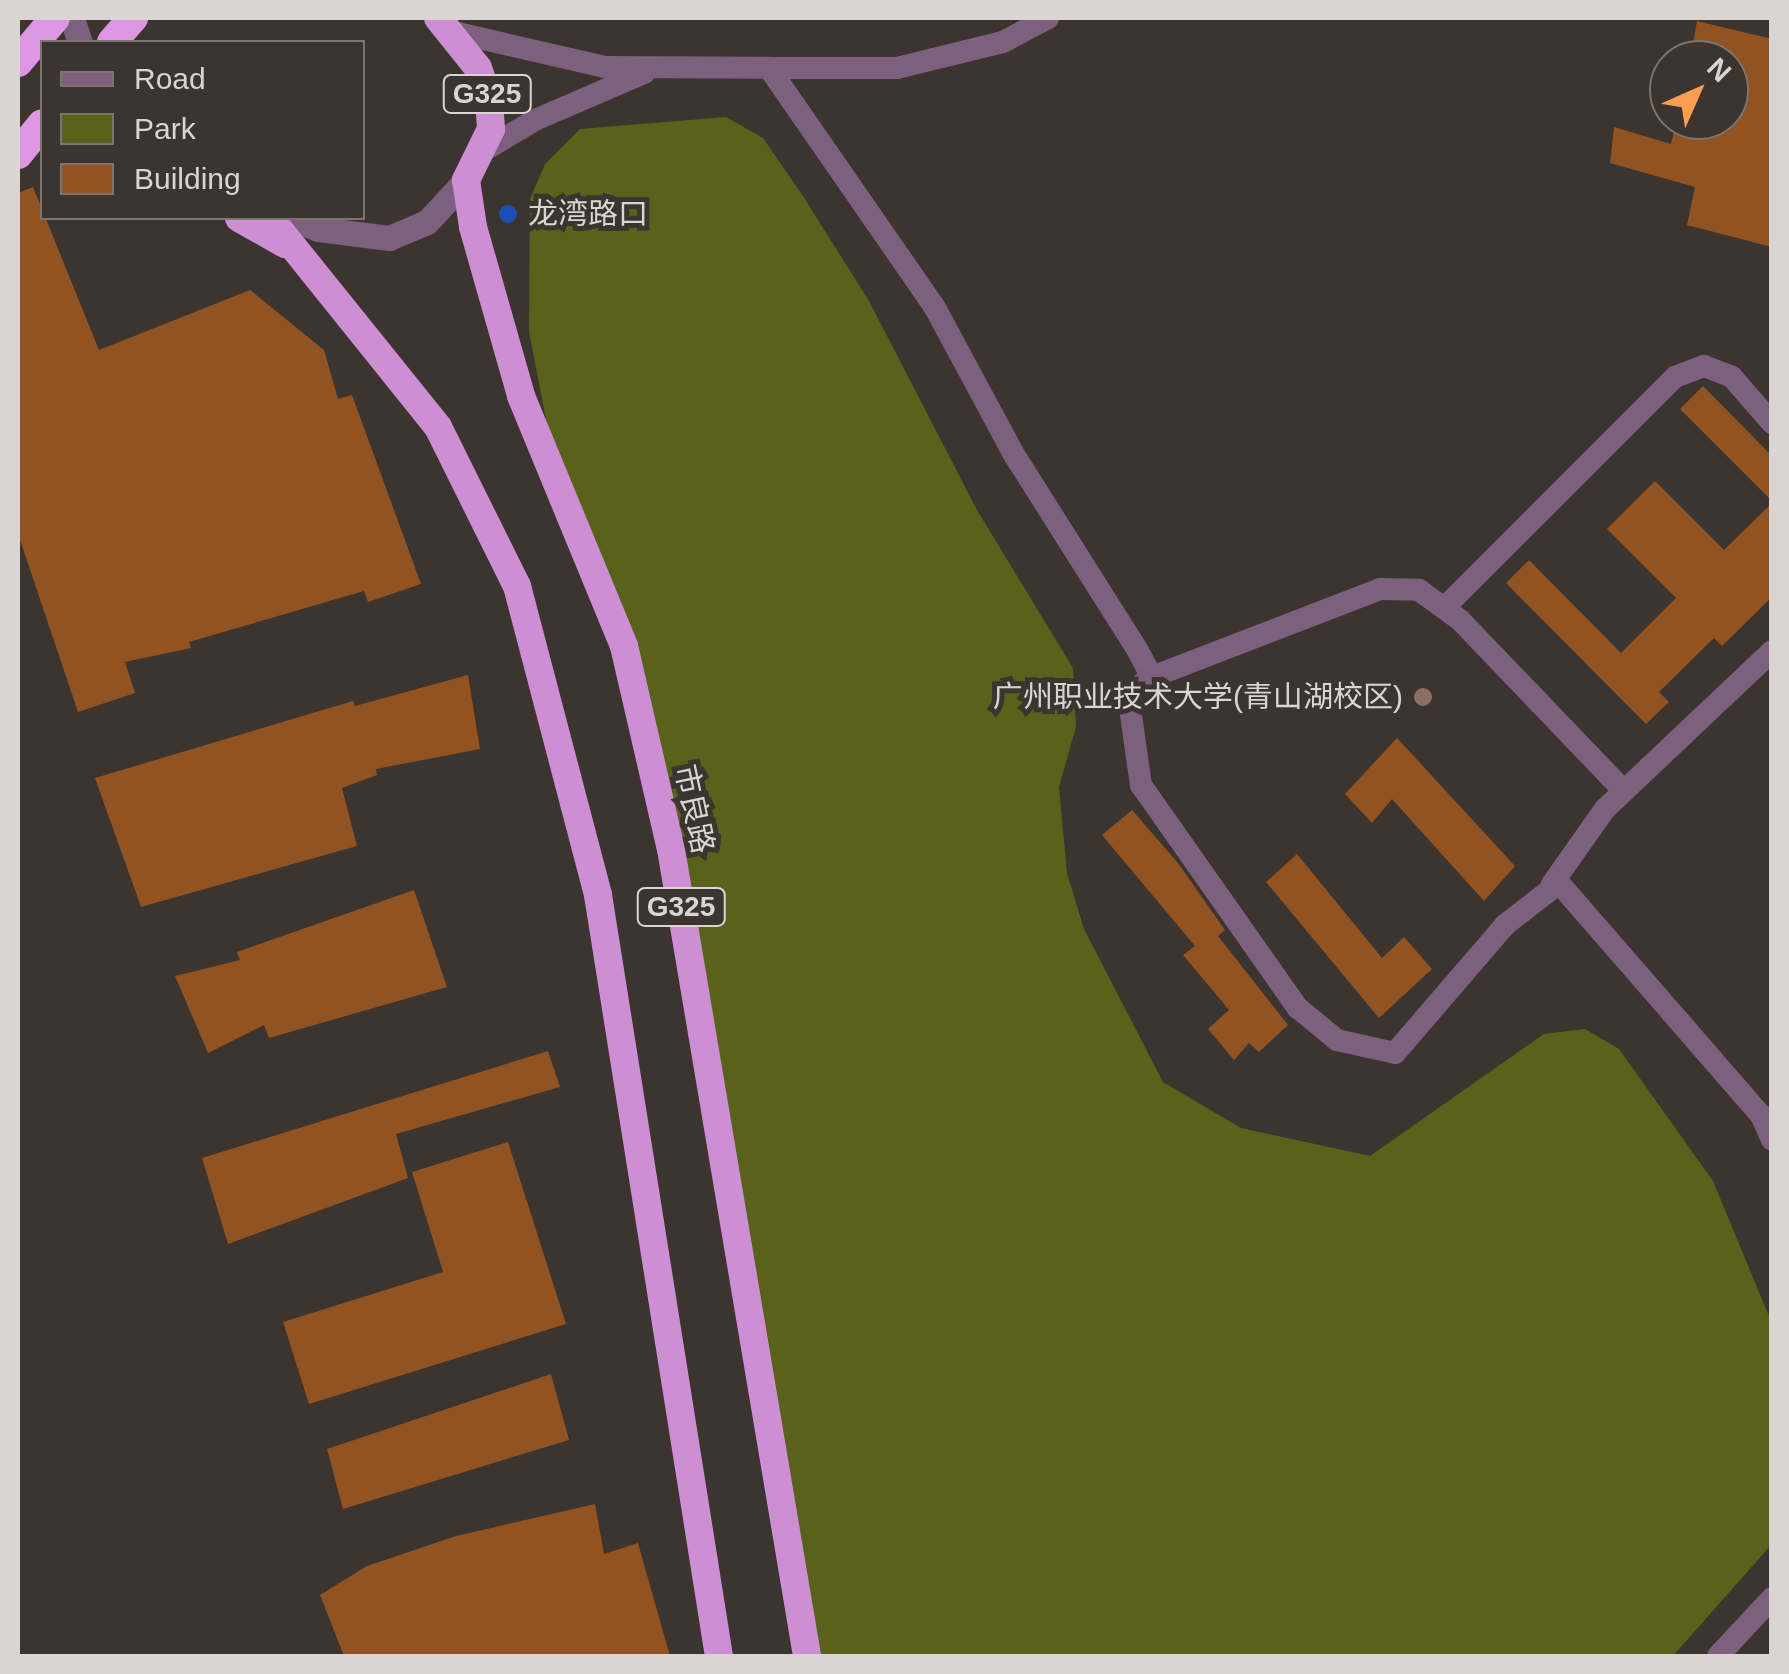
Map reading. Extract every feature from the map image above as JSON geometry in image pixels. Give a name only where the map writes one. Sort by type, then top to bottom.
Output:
[{"type":"highway","points":[[18,62],[55,18]]},
{"type":"highway","points":[[114,40],[133,18]]},
{"type":"highway","name":"G325","points":[[446,25],[478,68],[489,100],[491,129],[484,152],[466,180]]},
{"type":"highway","points":[[18,154],[40,130]]},
{"type":"highway","name":"市良路","points":[[466,180],[516,381],[624,646],[671,849],[808,1656]]},
{"type":"highway","name":"G325","points":[[243,220],[300,252],[438,428],[518,586],[598,895],[719,1656]]},
{"type":"highway","points":[[272,220],[300,252]]},
{"type":"street","points":[[446,25],[566,60],[657,69],[897,68],[1002,42],[1048,18]]},
{"type":"street","points":[[769,68],[934,306],[1013,452],[1152,677]]},
{"type":"street","points":[[484,152],[536,120],[657,69]]},
{"type":"street","points":[[295,220],[318,229],[389,238],[427,222],[466,180]]},
{"type":"street","points":[[1444,608],[1675,377],[1704,366],[1732,376],[1772,423]]},
{"type":"street","points":[[1624,790],[1444,608],[1419,590],[1380,588],[1152,677],[1128,694],[1142,785],[1298,1008],[1336,1040],[1396,1053],[1505,926],[1552,884],[1624,790],[1772,650]]},
{"type":"street","points":[[1552,884],[1559,883],[1761,1115],[1772,1140]]},
{"type":"street","points":[[1718,1656],[1772,1598]]},
{"type":"green space","points":[[726,117],[763,138],[803,196],[869,301],[977,510],[1073,668],[1076,727],[1059,787],[1067,873],[1084,929],[1163,1082],[1241,1128],[1370,1156],[1544,1034],[1585,1029],[1619,1049],[1713,1181],[1771,1321],[1771,1545],[1673,1656],[817,1656],[658,741],[552,450],[529,332],[530,199],[545,164],[580,129]]},
{"type":"building","points":[[1697,21],[1772,39],[1772,247],[1687,225],[1695,187],[1610,163],[1614,127],[1671,144],[1672,140],[1749,140],[1749,40],[1694,40]]},
{"type":"building","points":[[33,187],[40,204],[40,220],[46,220],[99,350],[250,290],[324,350],[338,399],[352,395],[421,584],[368,602],[364,591],[189,642],[191,648],[125,662],[135,693],[78,712],[18,534],[18,193]]},
{"type":"building","points":[[1703,386],[1772,456],[1772,501],[1680,409]]},
{"type":"building","points":[[1655,481],[1724,550],[1772,503],[1772,597],[1722,646],[1714,638],[1659,692],[1669,702],[1646,724],[1506,583],[1529,560],[1621,653],[1676,598],[1607,529]]},
{"type":"building","points":[[468,675],[480,749],[376,769],[377,775],[342,788],[357,846],[141,907],[95,778],[353,701],[355,706]]},
{"type":"building","points":[[1397,738],[1515,866],[1484,901],[1392,799],[1372,823],[1345,794]]},
{"type":"building","points":[[1132,810],[1178,863],[1225,930],[1218,936],[1288,1025],[1259,1052],[1249,1043],[1234,1060],[1208,1029],[1229,1010],[1183,955],[1195,946],[1102,835]]},
{"type":"building","points":[[1297,854],[1382,958],[1404,937],[1432,969],[1379,1018],[1266,882]]},
{"type":"building","points":[[414,890],[447,987],[269,1038],[264,1025],[208,1053],[175,976],[240,960],[237,952]]},
{"type":"building","points":[[548,1051],[560,1087],[396,1134],[408,1178],[228,1244],[202,1158]]},
{"type":"building","points":[[508,1142],[566,1324],[309,1404],[283,1322],[443,1272],[412,1172]]},
{"type":"building","points":[[551,1374],[569,1440],[343,1509],[327,1449]]},
{"type":"building","points":[[595,1504],[604,1554],[638,1543],[670,1656],[344,1656],[320,1595],[367,1566],[456,1536]]},
{"type":"place","name":"龙湾路口","points":[[508,214]]},
{"type":"place","name":"广州职业技术大学(青山湖校区)","points":[[1423,697]]}]
